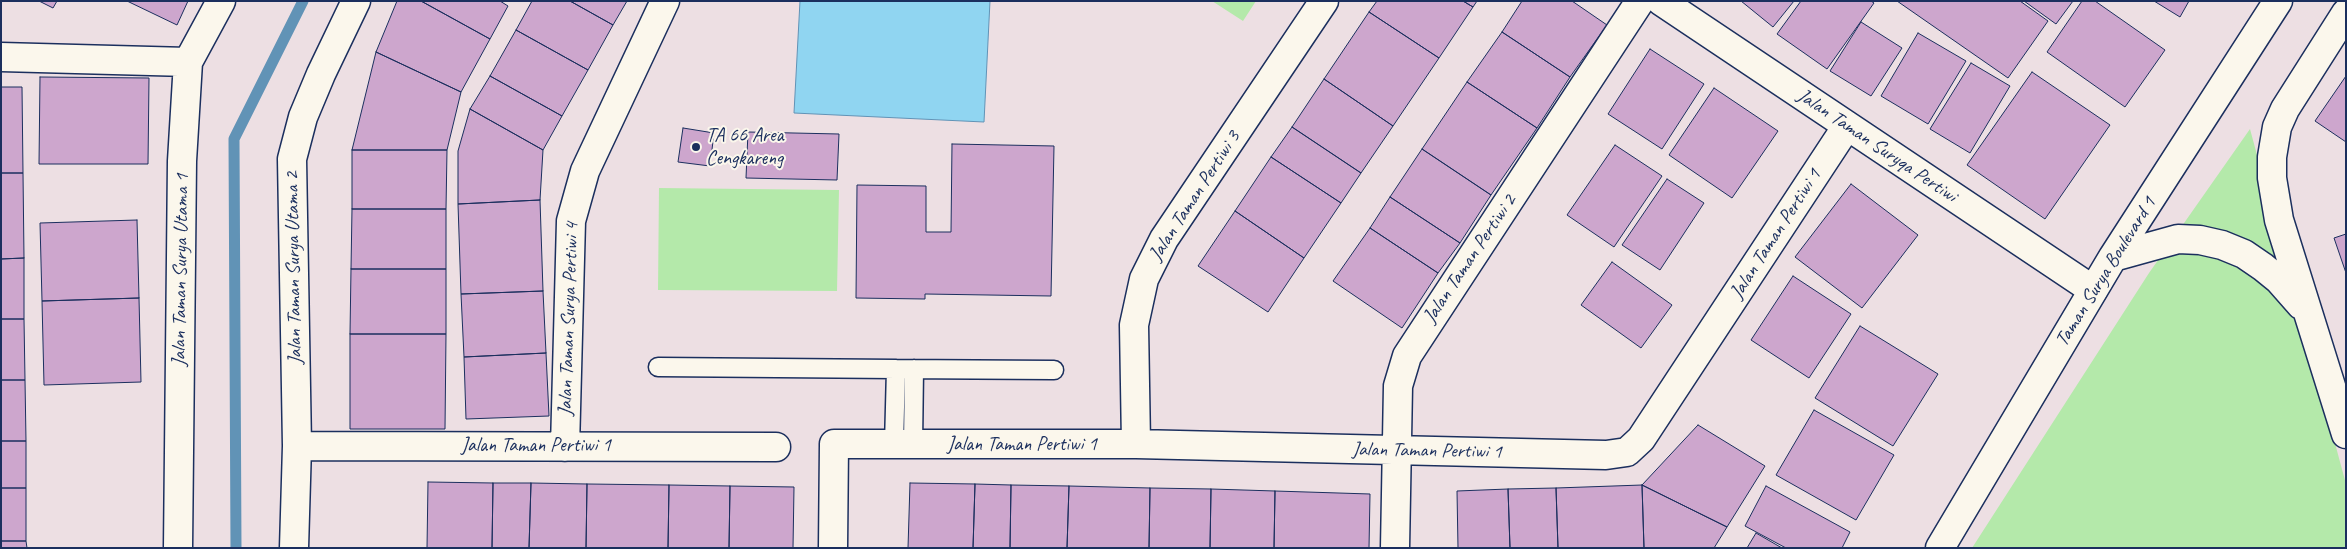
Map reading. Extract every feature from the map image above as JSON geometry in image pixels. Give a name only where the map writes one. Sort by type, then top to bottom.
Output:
[{"type":"street","name":"Jalan Taman Surya Utama 1","points":[[178,548],[182,161],[188,62],[220,1]]},
{"type":"street","name":"Jalan Taman Surya Utama 2","points":[[294,548],[296,446],[292,159],[303,117],[356,1]]},
{"type":"street","name":"Jalan Taman Surya Pertiwi 4","points":[[565,446],[571,221],[585,170],[665,1]]},
{"type":"street","name":"Jalan Taman Pertiwi 3","points":[[1136,444],[1134,325],[1144,280],[1164,239],[1324,1]]},
{"type":"street","name":"Jalan Taman Pertiwi 2","points":[[1395,548],[1398,386],[1407,356],[1640,1]]},
{"type":"street","name":"Jalan Taman Suryqa Pertiwi","points":[[1661,1],[2093,290]]},
{"type":"street","name":"Taman Surya Boulevard 1","points":[[1940,548],[2112,257],[2278,1]]},
{"type":"street","points":[[2346,13],[2285,109],[2278,127],[2272,157],[2272,178],[2279,220],[2306,312],[2346,434]]},
{"type":"street","points":[[1,57],[188,62]]},
{"type":"street","name":"Jalan Taman Pertiwi 1","points":[[834,548],[834,444],[1136,444],[1606,455],[1627,452],[1641,439],[1847,126]]},
{"type":"street","points":[[2112,257],[2178,239],[2200,240],[2222,245],[2244,254],[2263,267],[2279,280],[2306,312]]},
{"type":"street","name":"Jalan Taman Pertiwi 1","points":[[296,446],[776,447]]},
{"type":"lane","points":[[658,366],[1054,370]]},
{"type":"lane","points":[[896,369],[904,445]]},
{"type":"lane","points":[[904,445],[914,369]]},
{"type":"green space","points":[[1212,1],[1256,1],[1243,21]]},
{"type":"green space","points":[[2250,129],[2346,484],[2346,548],[1972,548],[2149,273]]},
{"type":"green space","points":[[659,188],[839,190],[837,291],[658,290]]},
{"type":"water","points":[[800,1],[990,1],[984,122],[794,113]]},
{"type":"building","points":[[39,1],[57,1],[53,8]]},
{"type":"building","points":[[127,1],[188,1],[177,25]]},
{"type":"building","points":[[397,1],[421,1],[490,39],[461,92],[376,52]]},
{"type":"building","points":[[421,1],[500,1],[508,6],[490,39]]},
{"type":"building","points":[[532,1],[570,1],[613,25],[588,70],[516,30]]},
{"type":"building","points":[[570,1],[627,1],[613,25]]},
{"type":"building","points":[[1377,1],[1463,1],[1473,7],[1439,58],[1369,12]]},
{"type":"building","points":[[1463,1],[1477,1],[1473,7]]},
{"type":"building","points":[[1522,1],[1572,1],[1607,25],[1570,77],[1502,32]]},
{"type":"building","points":[[1741,1],[1794,1],[1773,27]]},
{"type":"building","points":[[1801,1],[1871,1],[1874,3],[1827,69],[1777,34]]},
{"type":"building","points":[[1897,1],[2020,1],[2048,21],[2008,78]]},
{"type":"building","points":[[2024,1],[2073,1],[2056,24]]},
{"type":"building","points":[[2082,1],[2095,1],[2165,50],[2125,107],[2047,52]]},
{"type":"building","points":[[2154,1],[2189,1],[2180,17]]},
{"type":"building","points":[[1369,12],[1439,58],[1393,126],[1324,79]]},
{"type":"building","points":[[1861,22],[1902,48],[1871,96],[1830,71]]},
{"type":"building","points":[[516,30],[588,70],[562,116],[490,76]]},
{"type":"building","points":[[1502,32],[1570,77],[1537,128],[1467,82]]},
{"type":"building","points":[[1918,33],[1966,61],[1928,124],[1881,96]]},
{"type":"building","points":[[1650,49],[1704,84],[1662,149],[1608,114]]},
{"type":"building","points":[[376,52],[461,92],[447,150],[352,150]]},
{"type":"building","points":[[1971,63],[2010,86],[1970,153],[1930,129]]},
{"type":"building","points":[[2032,72],[2110,125],[2045,219],[1967,165]]},
{"type":"building","points":[[490,76],[562,116],[543,150],[470,109]]},
{"type":"building","points":[[2346,76],[2346,142],[2315,121]]},
{"type":"building","points":[[40,77],[149,78],[148,164],[39,164]]},
{"type":"building","points":[[1324,79],[1393,126],[1361,173],[1292,127]]},
{"type":"building","points":[[1467,82],[1537,128],[1491,195],[1422,149]]},
{"type":"building","points":[[1,87],[22,87],[23,173],[1,173]]},
{"type":"building","points":[[1714,88],[1778,131],[1732,198],[1669,155]]},
{"type":"building","points":[[470,109],[543,150],[540,200],[458,204],[458,151]]},
{"type":"building","points":[[1292,127],[1361,173],[1341,203],[1271,157]]},
{"type":"building","name":"TA 66 Area Cengkareng","points":[[683,128],[714,133],[710,166],[678,162]]},
{"type":"building","points":[[748,132],[839,134],[837,180],[746,178]]},
{"type":"building","points":[[952,144],[1054,146],[1051,296],[925,294],[925,299],[856,298],[857,185],[926,186],[926,232],[951,232]]},
{"type":"building","points":[[1615,145],[1662,176],[1614,247],[1567,215]]},
{"type":"building","points":[[1422,149],[1491,195],[1460,243],[1390,197]]},
{"type":"building","points":[[352,150],[447,150],[446,209],[352,209]]},
{"type":"building","points":[[1271,157],[1341,203],[1304,258],[1235,211]]},
{"type":"building","points":[[1,173],[23,173],[24,258],[1,259]]},
{"type":"building","points":[[1667,179],[1704,203],[1660,270],[1622,245]]},
{"type":"building","points":[[1851,184],[1918,235],[1862,308],[1795,257]]},
{"type":"building","points":[[1390,197],[1460,243],[1438,273],[1370,228]]},
{"type":"building","points":[[540,200],[543,291],[461,294],[458,204]]},
{"type":"building","points":[[352,209],[446,209],[446,269],[351,269]]},
{"type":"building","points":[[1235,211],[1304,258],[1268,312],[1198,266]]},
{"type":"building","points":[[137,220],[139,298],[42,301],[40,223]]},
{"type":"building","points":[[1370,228],[1438,273],[1402,328],[1333,281]]},
{"type":"building","points":[[2346,234],[2346,273],[2334,238]]},
{"type":"building","points":[[24,258],[24,319],[1,319],[1,259]]},
{"type":"building","points":[[1612,262],[1672,305],[1641,348],[1581,305]]},
{"type":"building","points":[[351,269],[446,269],[446,334],[350,334]]},
{"type":"building","points":[[1793,276],[1851,314],[1809,378],[1751,340]]},
{"type":"building","points":[[543,291],[546,353],[464,357],[461,294]]},
{"type":"building","points":[[139,298],[141,382],[44,385],[42,301]]},
{"type":"building","points":[[1,319],[24,319],[25,380],[1,380]]},
{"type":"building","points":[[1860,326],[1938,374],[1893,446],[1815,398]]},
{"type":"building","points":[[350,334],[446,334],[445,429],[350,429]]},
{"type":"building","points":[[546,353],[549,416],[466,419],[464,357]]},
{"type":"building","points":[[1,380],[25,380],[26,441],[1,441]]},
{"type":"building","points":[[1814,410],[1894,455],[1856,520],[1776,475]]},
{"type":"building","points":[[1698,425],[1765,466],[1727,527],[1642,485]]},
{"type":"building","points":[[1,441],[26,441],[26,488],[1,488]]},
{"type":"building","points":[[428,482],[493,483],[492,548],[427,548]]},
{"type":"building","points":[[493,483],[531,483],[529,548],[492,548]]},
{"type":"building","points":[[531,483],[587,484],[586,548],[529,548]]},
{"type":"building","points":[[910,483],[975,484],[973,548],[908,548]]},
{"type":"building","points":[[587,484],[669,485],[668,548],[586,548]]},
{"type":"building","points":[[975,484],[1011,485],[1010,548],[973,548]]},
{"type":"building","points":[[669,485],[730,486],[729,548],[668,548]]},
{"type":"building","points":[[1011,485],[1069,486],[1067,548],[1010,548]]},
{"type":"building","points":[[1642,485],[1644,548],[1558,548],[1556,488]]},
{"type":"building","points":[[1642,485],[1727,527],[1714,548],[1644,548]]},
{"type":"building","points":[[730,486],[794,487],[793,548],[729,548]]},
{"type":"building","points":[[1069,486],[1150,488],[1149,548],[1067,548]]},
{"type":"building","points":[[1766,486],[1850,532],[1842,548],[1786,548],[1745,526]]},
{"type":"building","points":[[1,488],[26,488],[26,541],[1,541]]},
{"type":"building","points":[[1150,488],[1211,489],[1210,548],[1149,548]]},
{"type":"building","points":[[1556,488],[1558,548],[1510,548],[1508,489]]},
{"type":"building","points":[[1211,489],[1275,491],[1274,548],[1210,548]]},
{"type":"building","points":[[1508,489],[1510,548],[1458,548],[1457,491]]},
{"type":"building","points":[[1275,491],[1370,494],[1369,548],[1274,548]]},
{"type":"building","points":[[1756,533],[1782,548],[1747,548]]},
{"type":"building","points":[[1,541],[26,541],[27,548],[1,548]]},
{"type":"waterway","points":[[236,548],[234,139],[303,1]]},
{"type":"place","name":"TA 66 Area Cengkareng","points":[[696,147]]}]
